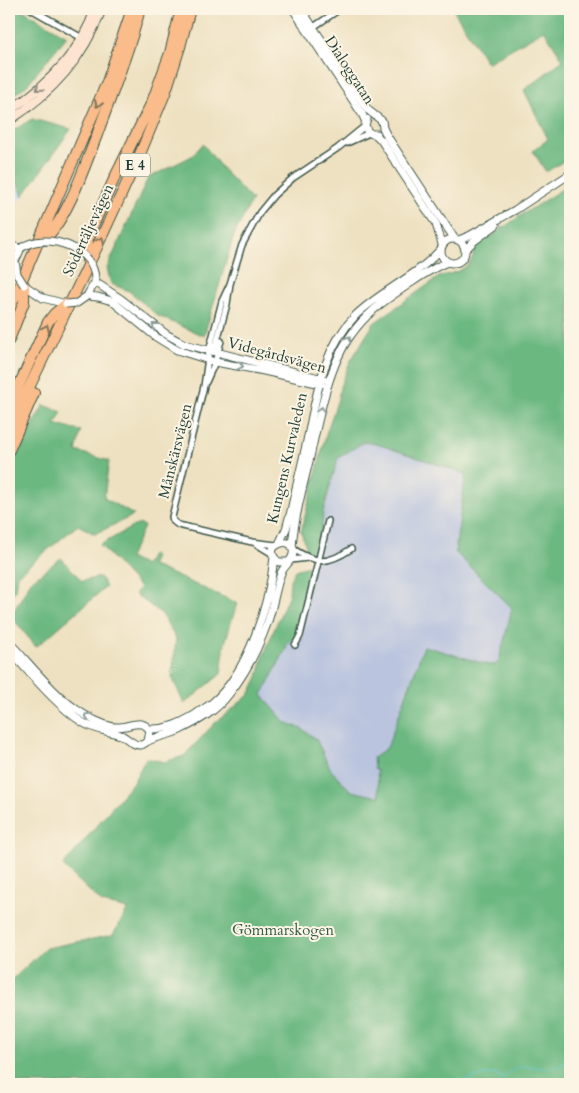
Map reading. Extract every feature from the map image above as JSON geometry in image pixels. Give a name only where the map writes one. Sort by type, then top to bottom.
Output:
[{"type":"highway","points":[[44,240],[60,221],[84,168],[118,78],[140,9]]},
{"type":"highway","points":[[87,260],[88,236],[156,94],[170,52],[181,9]]},
{"type":"highway","name":"Södertäljevägen","points":[[9,429],[97,247],[162,101],[190,9]]},
{"type":"highway","points":[[9,310],[91,122],[131,12]]},
{"type":"highway","points":[[10,338],[24,302],[24,285]]},
{"type":"highway","points":[[9,407],[48,322],[66,304]]},
{"type":"highway","points":[[9,450],[55,344],[64,316]]},
{"type":"main road","points":[[9,121],[35,103],[58,82],[73,63],[95,9]]},
{"type":"main road","points":[[9,111],[46,83],[84,39],[102,9]]},
{"type":"street","points":[[31,9],[84,39]]},
{"type":"street","name":"Dialoggatan","points":[[293,9],[310,29],[368,110],[382,121],[383,128]]},
{"type":"street","name":"Dialoggatan","points":[[301,9],[310,29],[362,114],[369,129],[381,140],[436,224],[441,247]]},
{"type":"street","points":[[310,29],[340,9]]},
{"type":"street","points":[[374,116],[368,118],[369,129],[381,131],[383,128],[465,250]]},
{"type":"street","name":"Månskärsvägen","points":[[252,542],[178,525],[173,521],[172,514],[204,386],[207,360],[222,301],[230,284],[242,245],[260,212],[288,182],[369,129]]},
{"type":"street","points":[[515,210],[473,242],[465,250],[465,254],[460,261],[452,263],[442,257],[441,247],[447,239],[469,236],[515,210],[570,174]]},
{"type":"street","points":[[44,240],[66,245],[87,260],[93,269],[96,283],[89,296],[77,303],[66,304],[43,298],[24,285],[17,274],[12,258],[30,242],[44,240]]},
{"type":"street","points":[[9,246],[21,248]]},
{"type":"street","name":"Kungens Kurvaleden","points":[[278,544],[286,529],[291,510],[319,381],[326,359],[335,342],[352,320],[372,302],[426,265],[441,247]]},
{"type":"street","name":"Kungens Kurvaleden","points":[[293,548],[297,513],[305,477],[335,364],[345,344],[369,313],[384,301],[428,272],[448,262]]},
{"type":"street","name":"Videgårdsvägen","points":[[96,283],[121,299],[171,337],[184,344],[329,384]]},
{"type":"street","name":"Månskärsvägen","points":[[204,386],[215,362],[229,306],[230,284]]},
{"type":"street","name":"Videgårdsvägen","points":[[89,296],[98,296],[112,301],[161,340],[177,350],[215,362],[319,381]]},
{"type":"street","points":[[294,645],[300,636],[328,521]]},
{"type":"street","points":[[252,542],[286,543],[309,558],[329,561],[338,558],[351,549]]},
{"type":"street","points":[[252,542],[273,555],[279,562],[309,558]]},
{"type":"street","points":[[9,642],[62,698],[73,708],[89,717],[113,727],[142,723],[149,729],[173,726],[187,720],[211,704],[224,690],[252,644],[261,620],[273,576],[273,555],[278,544]]},
{"type":"street","points":[[9,650],[68,712],[92,727],[130,739],[140,745],[174,733],[217,708],[229,694],[256,649],[267,624],[282,572],[294,554],[293,548]]},
{"type":"street","points":[[130,739],[129,729],[134,724]]},
{"type":"street","points":[[148,741],[149,729]]},
{"type":"shaded area","points":[[9,165],[23,196],[9,214]]},
{"type":"shaded area","points":[[366,442],[466,474],[455,552],[512,608],[499,661],[495,665],[489,665],[424,646],[387,749],[377,770],[379,797],[351,791],[331,770],[316,739],[302,729],[285,722],[262,695],[287,644],[297,636],[322,526],[323,512],[338,458]]},
{"type":"green space","points":[[14,9],[21,9],[67,36],[26,86],[9,98]]},
{"type":"green space","points":[[453,9],[570,9],[570,157],[546,172],[533,151],[548,139],[524,90],[563,60],[544,30],[487,63]]},
{"type":"green space","points":[[32,119],[71,129],[23,196],[9,165],[9,133]]},
{"type":"green space","points":[[203,144],[224,171],[252,200],[234,235],[204,336],[158,316],[129,291],[111,284],[107,268],[148,178],[192,156]]},
{"type":"green space","name":"Gömmarskogen","points":[[570,184],[570,1084],[9,1084],[9,983],[46,948],[113,935],[128,909],[102,903],[63,866],[134,781],[146,758],[164,762],[184,756],[214,724],[249,695],[258,677],[264,654],[289,594],[290,580],[295,570],[308,566],[311,568],[297,636],[287,644],[262,695],[285,722],[302,729],[316,739],[331,770],[351,791],[379,797],[377,770],[374,769],[373,758],[387,748],[424,646],[489,665],[495,665],[499,661],[512,608],[455,552],[466,474],[380,445],[362,443],[338,458],[323,512],[322,526],[316,550],[313,552],[306,551],[301,532],[340,387],[350,362],[374,323],[439,277],[459,271],[468,265],[473,257],[474,248]]},
{"type":"green space","points":[[44,405],[62,412],[55,425],[81,431],[76,451],[109,461],[104,498],[134,515],[95,534],[78,525],[17,575],[15,590],[9,599],[9,469],[15,454]]},
{"type":"green space","points":[[142,524],[144,527],[129,558],[145,566],[151,555],[155,557],[151,566],[237,603],[225,643],[221,674],[184,704],[172,677],[176,639],[162,614],[135,594],[140,588],[100,545],[134,526]]},
{"type":"green space","points":[[61,558],[82,581],[100,577],[106,587],[36,647],[11,616],[31,581]]},
{"type":"waterway","points":[[437,1084],[457,1083],[494,1074],[499,1075],[500,1079],[517,1068],[556,1067],[570,1057]]}]
